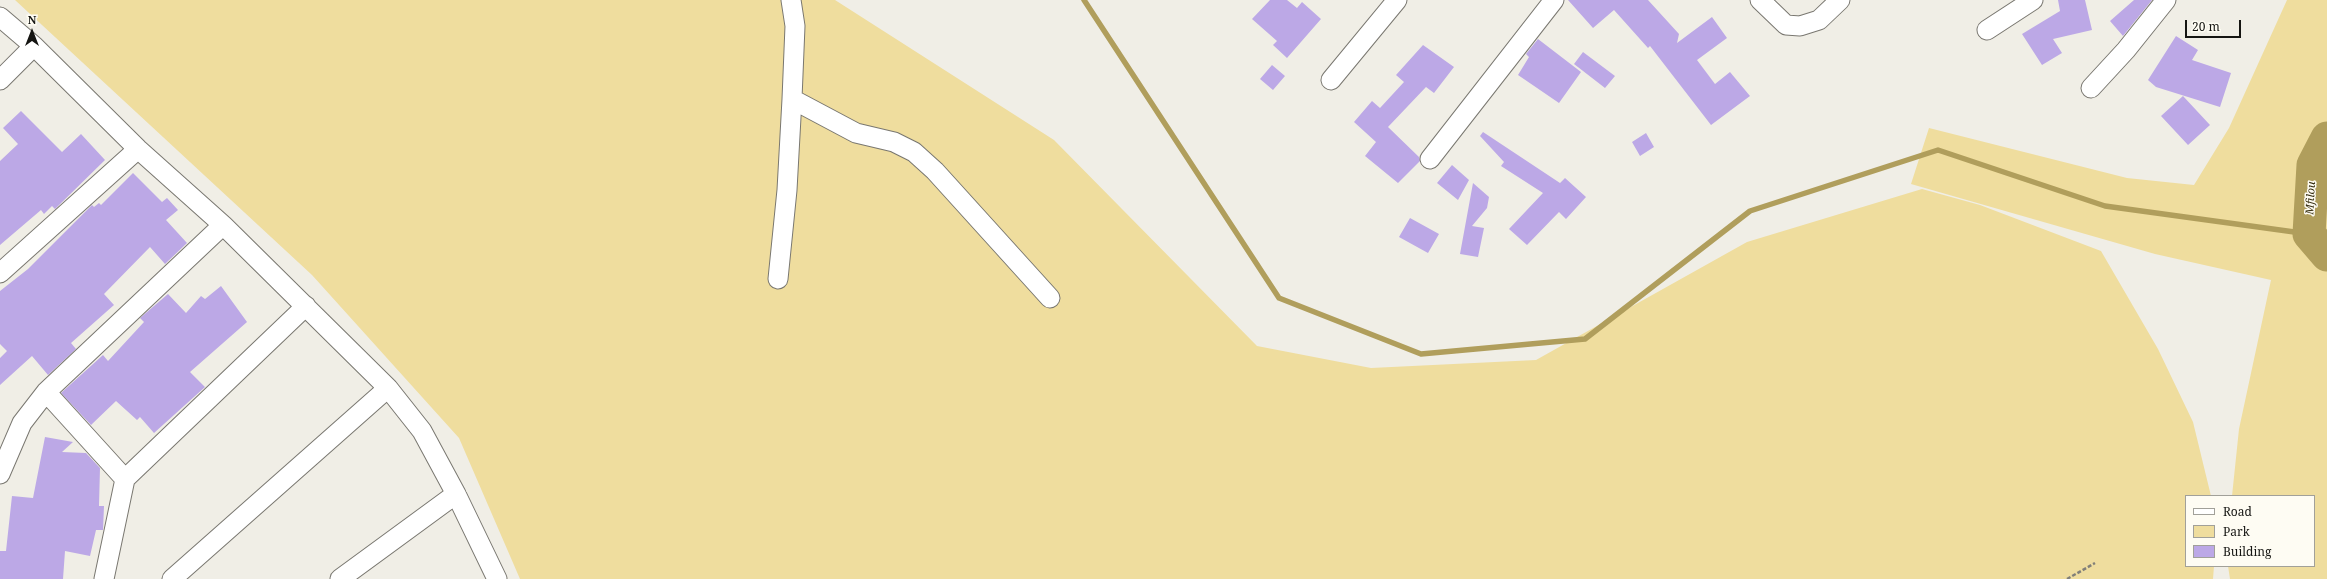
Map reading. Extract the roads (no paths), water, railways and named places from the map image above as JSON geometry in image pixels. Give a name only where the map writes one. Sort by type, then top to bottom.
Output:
[{"type":"street","points":[[778,279],[787,190],[792,100],[795,26],[791,0]]},
{"type":"street","points":[[1332,80],[1397,0]]},
{"type":"street","points":[[1430,159],[1554,0]]},
{"type":"street","points":[[1760,0],[1786,24],[1800,26],[1819,20],[1840,0]]},
{"type":"street","points":[[1987,30],[2033,0]]},
{"type":"street","points":[[2091,88],[2126,50],[2166,0]]},
{"type":"street","points":[[0,17],[34,46],[138,148],[223,225],[388,388],[422,431],[456,494],[497,579]]},
{"type":"street","points":[[0,80],[34,46]]},
{"type":"street","points":[[792,100],[856,133],[894,142],[914,152],[935,171],[1050,298]]},
{"type":"street","points":[[0,273],[138,148]]},
{"type":"street","points":[[0,474],[22,423],[46,392],[223,225]]},
{"type":"street","points":[[104,579],[125,479],[306,306]]},
{"type":"street","points":[[172,579],[388,388]]},
{"type":"street","points":[[46,392],[125,479]]},
{"type":"street","points":[[340,579],[456,494]]},
{"type":"waterway","points":[[1084,0],[1279,298],[1421,354],[1585,339],[1750,211],[1938,150],[2105,206],[2309,234]]},
{"type":"waterway","name":"Mfilou","points":[[2327,138],[2313,165],[2309,234],[2327,255]]}]
